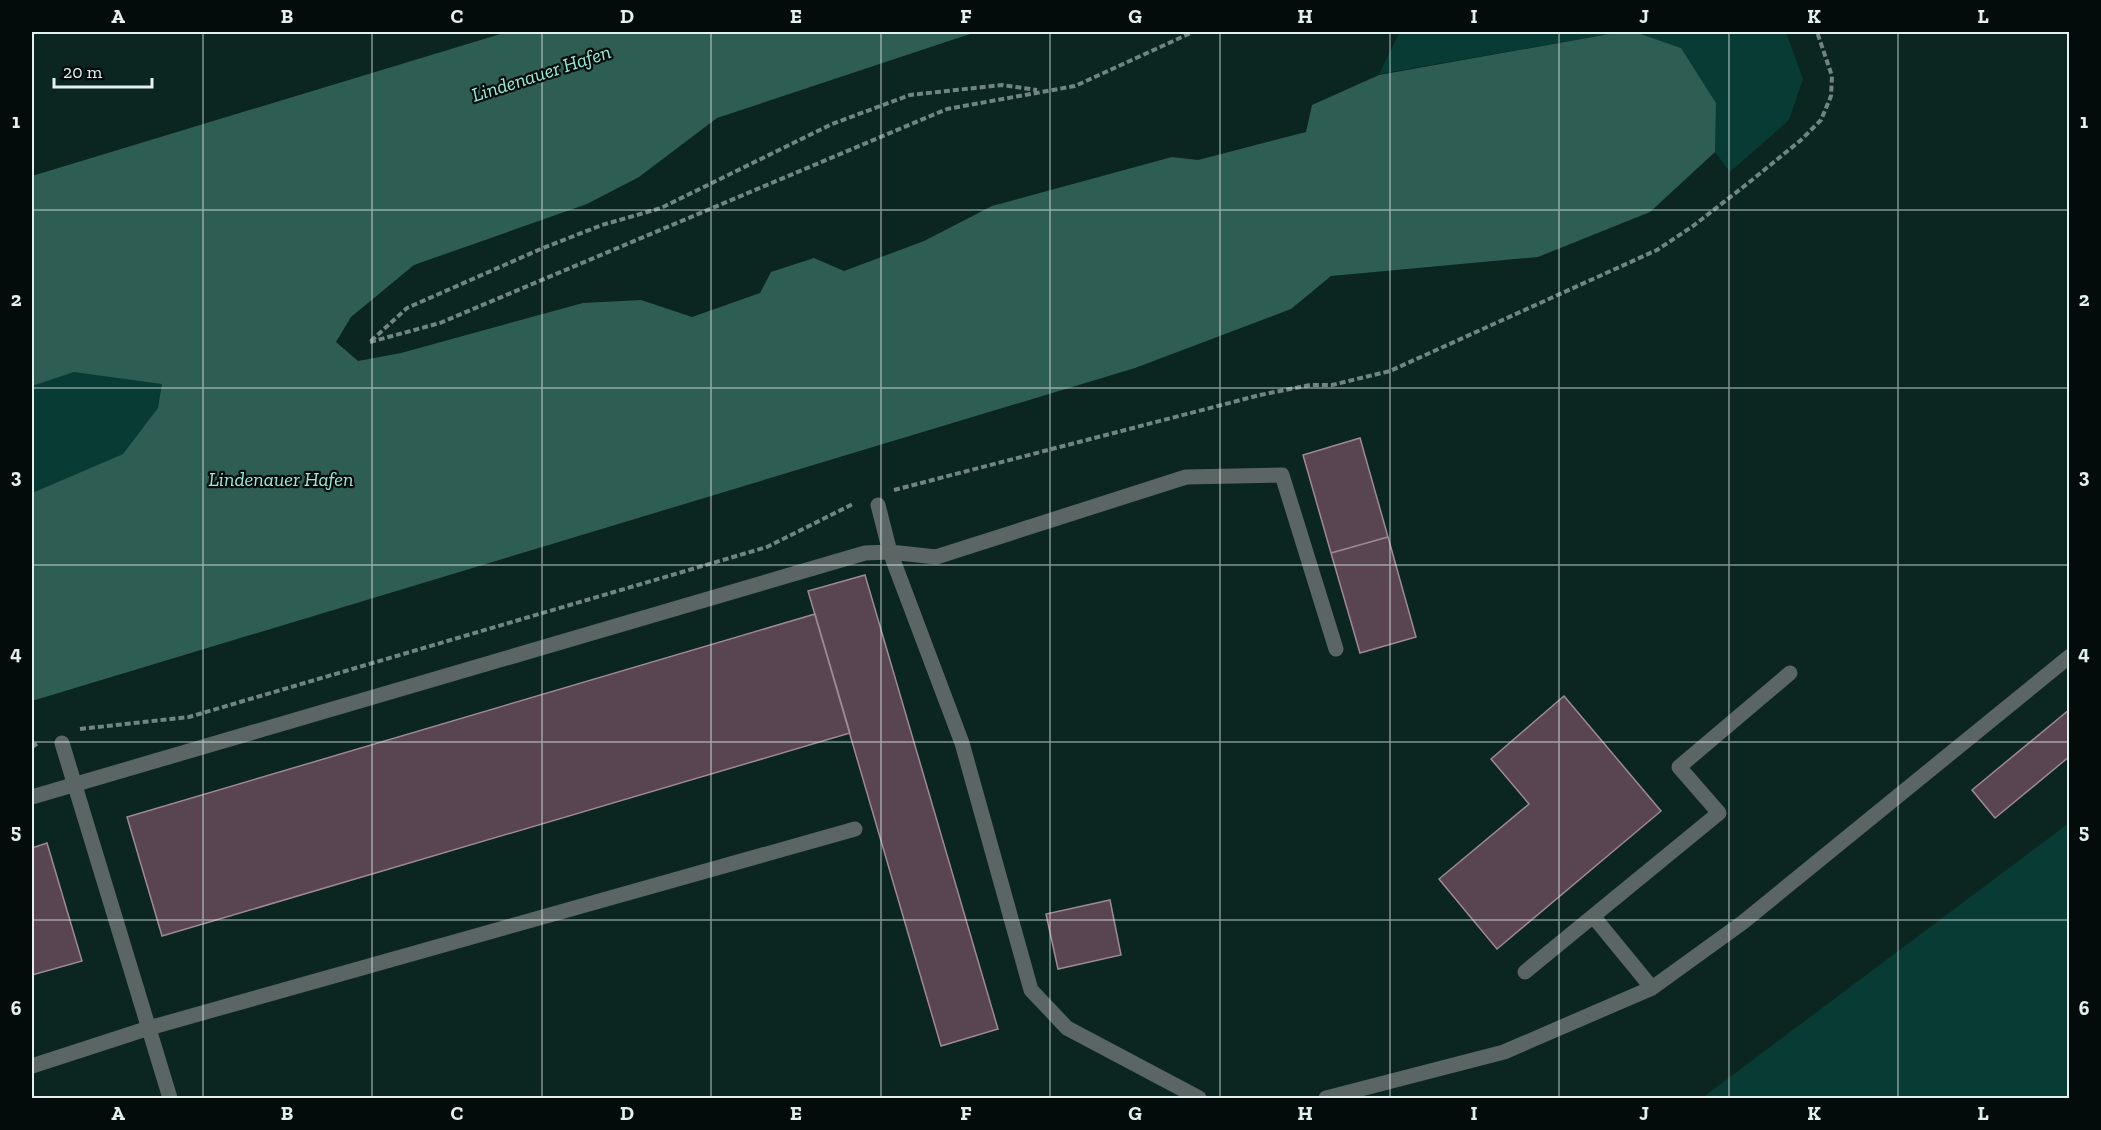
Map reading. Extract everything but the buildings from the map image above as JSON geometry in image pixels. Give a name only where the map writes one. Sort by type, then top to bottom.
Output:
[{"type":"lane","points":[[32,797],[865,553],[890,552],[936,557],[1186,477],[1282,475],[1336,649]]},
{"type":"lane","points":[[881,499],[890,552],[962,743],[1031,990],[1067,1028],[1199,1098]]},
{"type":"lane","points":[[1326,1098],[1504,1052],[1652,988],[1742,923],[2070,656]]},
{"type":"lane","points":[[1525,972],[1719,813],[1679,766],[1790,673]]},
{"type":"lane","points":[[62,743],[170,1098]]},
{"type":"lane","points":[[32,1066],[149,1028],[855,829]]},
{"type":"lane","points":[[1593,916],[1652,988]]},
{"type":"path","points":[[1041,91],[1002,85],[910,95],[832,124],[661,208],[592,229],[543,248],[407,308],[370,342],[440,323],[947,109],[1074,86],[1193,32]]},
{"type":"path","points":[[881,499],[1268,393],[1310,385],[1332,385],[1390,371],[1657,250],[1693,226],[1747,184],[1801,140],[1821,120],[1831,96],[1832,76],[1817,32]]},
{"type":"path","points":[[76,730],[85,727],[170,720],[200,714],[767,547],[856,502]]},
{"type":"path","points":[[32,747],[40,742]]},
{"type":"shaded area","points":[[1400,32],[1620,32],[1379,74]]},
{"type":"shaded area","points":[[1635,32],[1786,32],[1803,79],[1789,120],[1730,172],[1715,152],[1716,103],[1681,48]]},
{"type":"shaded area","points":[[32,284],[240,324],[123,454],[32,493]]},
{"type":"shaded area","points":[[2069,823],[2069,1098],[1702,1098]]},
{"type":"water","name":"Lindenauer Hafen","points":[[507,32],[976,32],[717,118],[639,177],[587,204],[414,265],[351,317],[336,342],[358,361],[401,353],[583,303],[641,300],[692,317],[760,293],[771,272],[814,258],[844,271],[924,241],[992,206],[1172,157],[1198,160],[1306,132],[1312,105],[1379,75],[1620,32],[1635,32],[1681,48],[1716,103],[1715,152],[1650,212],[1538,257],[1331,276],[1291,309],[1135,368],[32,701],[32,493],[123,454],[158,408],[162,384],[74,372],[32,386],[32,176]]}]
